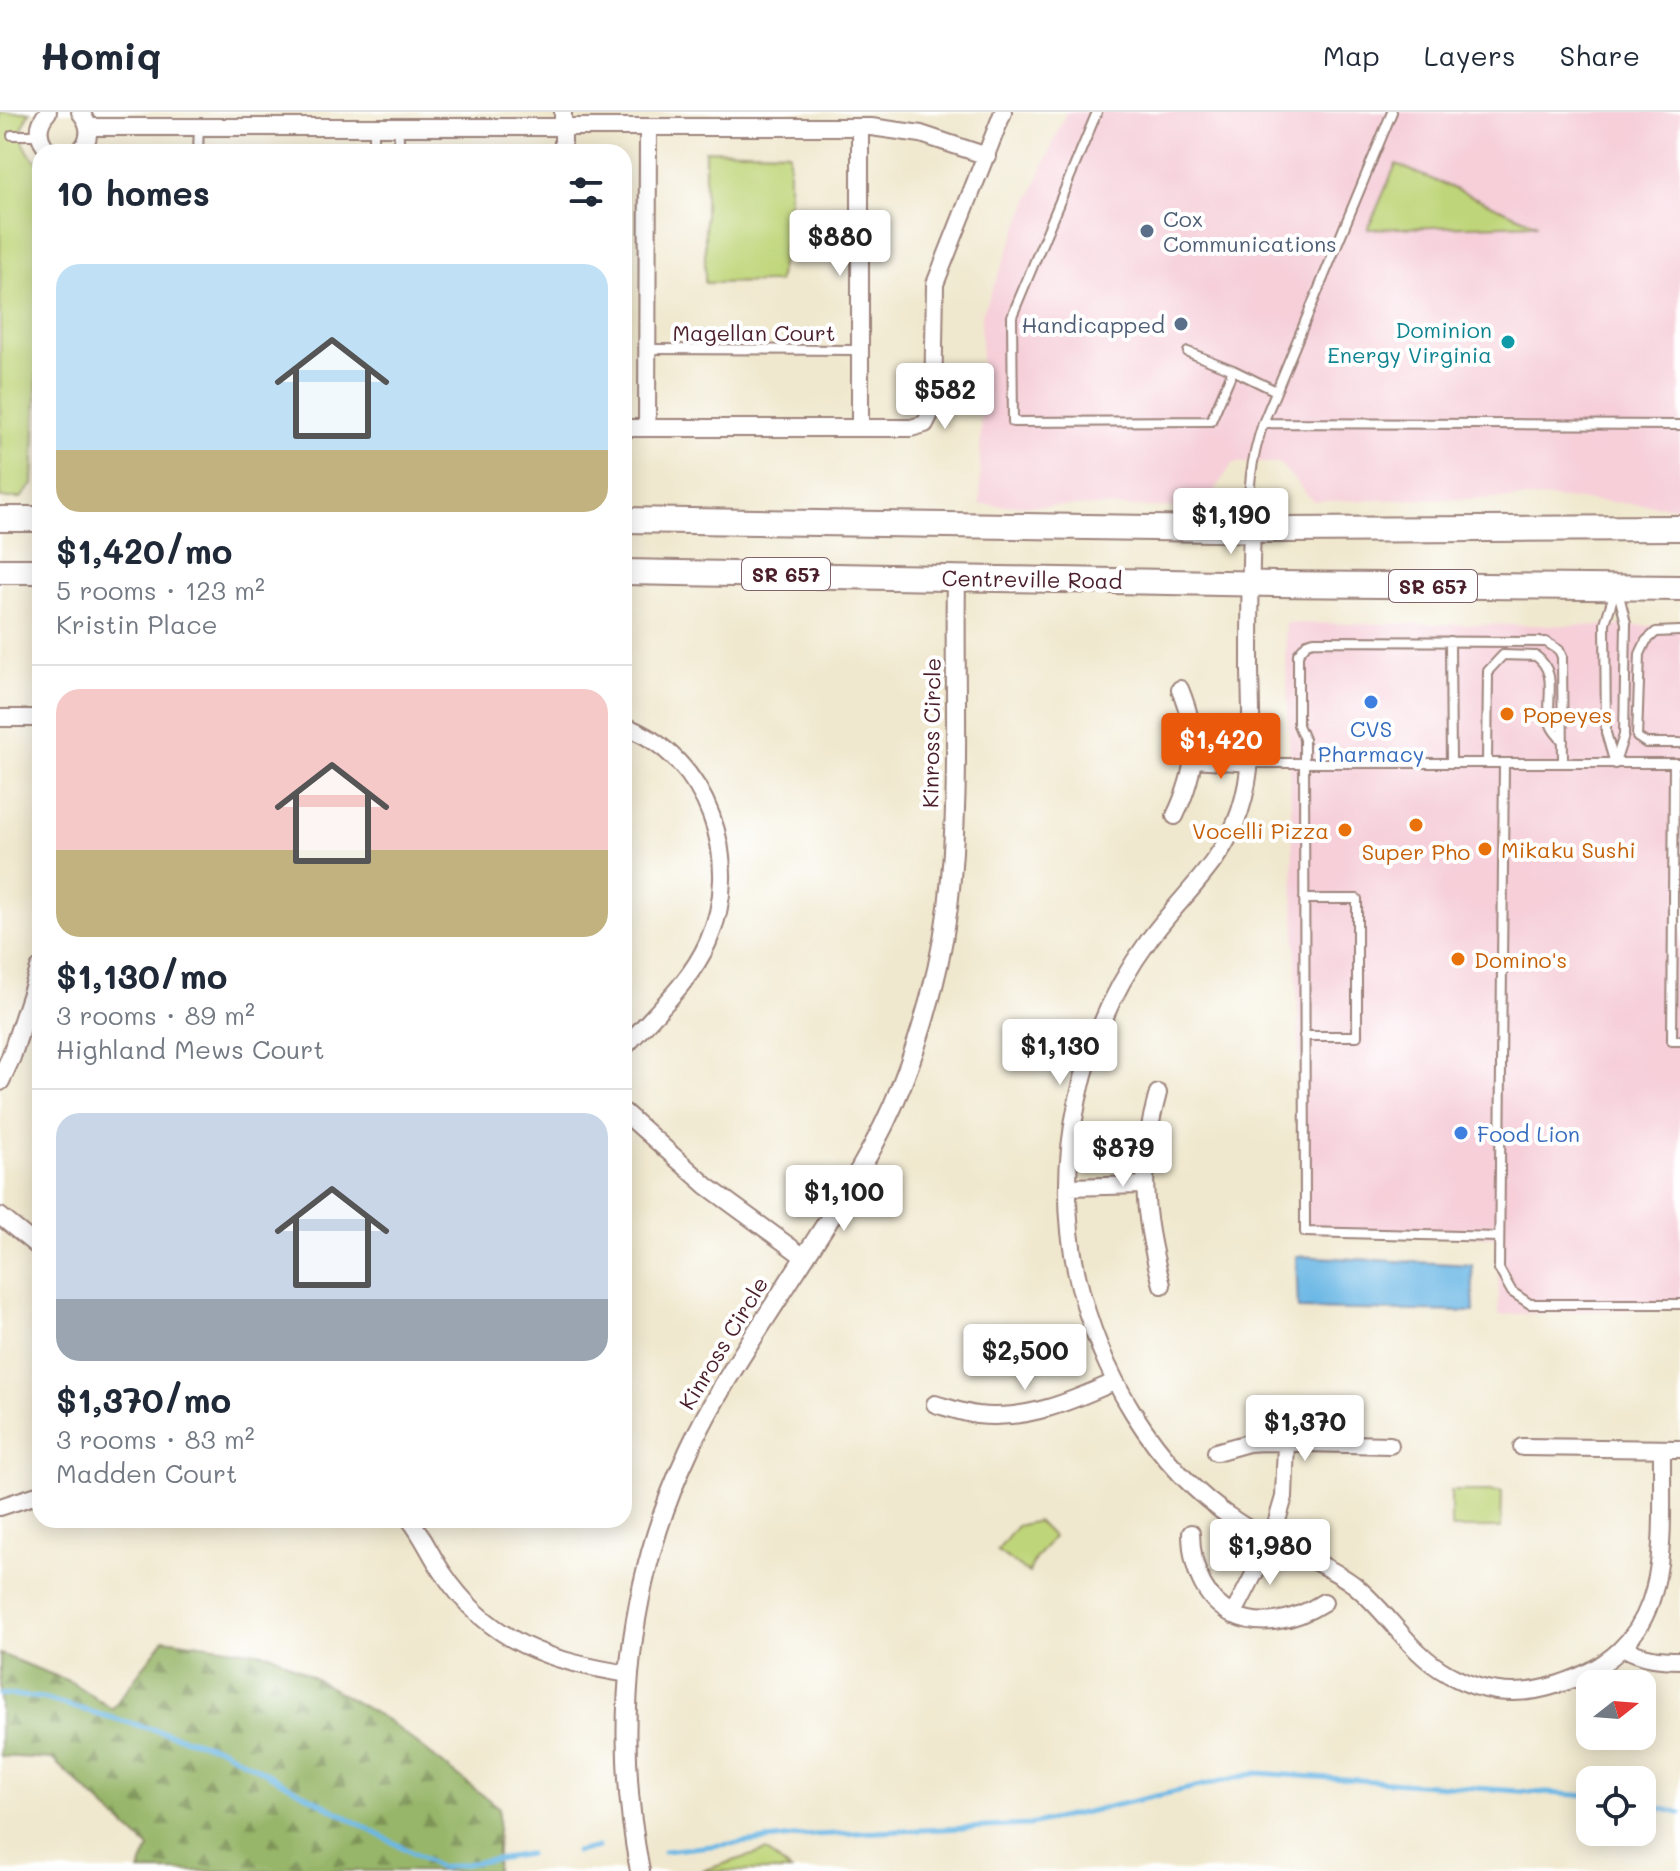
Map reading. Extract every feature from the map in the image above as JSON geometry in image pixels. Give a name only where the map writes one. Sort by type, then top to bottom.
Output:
[{"type":"main road","points":[[0,519],[32,519]]},
{"type":"main road","points":[[632,520],[1252,530],[1680,528]]},
{"type":"main road","points":[[0,571],[32,571]]},
{"type":"main road","name":"Centreville Road","points":[[632,572],[1680,588]]},
{"type":"street","points":[[43,144],[39,135],[41,122],[48,112]]},
{"type":"street","points":[[632,428],[916,428],[925,424],[933,408],[935,284],[1003,112]]},
{"type":"street","points":[[85,144],[87,141],[84,119],[162,119],[199,126],[398,126],[470,120],[563,119],[648,127],[860,127],[906,131],[987,156]]},
{"type":"street","points":[[563,119],[563,144]]},
{"type":"street","points":[[647,428],[648,127]]},
{"type":"street","points":[[860,127],[860,428]]},
{"type":"street","points":[[1252,530],[1250,763],[1242,807],[1222,851],[1148,941],[1126,974],[1104,1017],[1089,1057],[1071,1139],[1068,1187],[1070,1231],[1077,1273],[1088,1316],[1114,1382],[1142,1426],[1197,1491],[1239,1523],[1350,1582],[1430,1663],[1449,1675],[1488,1690],[1510,1693],[1550,1687],[1591,1671],[1624,1648],[1638,1629],[1657,1585],[1661,1547],[1662,1449]]},
{"type":"street","name":"Kinross Circle","points":[[640,1871],[626,1761],[628,1674],[641,1591],[670,1493],[712,1404],[869,1154],[890,1113],[919,1037],[940,958],[950,889],[954,830],[956,577]]},
{"type":"street","points":[[1175,816],[1186,792],[1195,759],[1191,724],[1180,689]]},
{"type":"street","points":[[0,718],[32,718]]},
{"type":"street","points":[[632,730],[655,743],[692,778],[715,826],[723,878],[716,921],[698,961],[632,1039]]},
{"type":"street","points":[[1195,759],[1250,763]]},
{"type":"street","points":[[0,1081],[32,1011]]},
{"type":"street","points":[[1158,1093],[1147,1141],[1143,1185],[1149,1233],[1162,1285]]},
{"type":"street","points":[[632,1119],[707,1186],[804,1257]]},
{"type":"street","points":[[1068,1187],[1143,1185]]},
{"type":"street","points":[[0,1216],[32,1242]]},
{"type":"street","points":[[935,1404],[978,1415],[1025,1413],[1068,1403],[1114,1382]]},
{"type":"street","points":[[1216,1452],[1248,1443],[1390,1445]]},
{"type":"street","points":[[1233,1615],[1271,1541],[1284,1499],[1286,1443]]},
{"type":"street","points":[[1522,1447],[1680,1449]]},
{"type":"street","points":[[0,1507],[32,1497]]},
{"type":"street","points":[[415,1528],[460,1596],[507,1636],[563,1662],[628,1674]]},
{"type":"street","points":[[1191,1533],[1191,1549],[1206,1591],[1233,1615],[1272,1622],[1291,1619],[1324,1602]]},
{"type":"street","points":[[1624,1648],[1656,1660],[1680,1660]]},
{"type":"lane","points":[[1097,112],[1012,316],[1013,422],[1211,421],[1233,370]]},
{"type":"lane","points":[[1252,530],[1248,503],[1251,463],[1263,423],[1392,112]]},
{"type":"lane","points":[[198,144],[199,126]]},
{"type":"lane","points":[[374,126],[374,144]]},
{"type":"lane","points":[[398,126],[399,144]]},
{"type":"lane","points":[[12,135],[39,135]]},
{"type":"lane","name":"Magellan Court","points":[[647,349],[860,350]]},
{"type":"lane","points":[[1188,352],[1276,391]]},
{"type":"lane","points":[[1263,423],[1680,425]]},
{"type":"lane","points":[[1615,764],[1624,735],[1626,623],[1617,588]]},
{"type":"lane","points":[[1615,764],[1606,733],[1605,623],[1617,588]]},
{"type":"lane","points":[[1680,631],[1656,632],[1642,648],[1637,737],[1646,743],[1680,743]]},
{"type":"lane","points":[[1498,1237],[1305,1232],[1304,739],[1298,725],[1298,654],[1307,643],[1314,641],[1553,644],[1562,657],[1563,763]]},
{"type":"lane","points":[[1450,641],[1451,763]]},
{"type":"lane","points":[[1487,763],[1488,671],[1503,655],[1536,656],[1546,667],[1550,679],[1551,727],[1563,742]]},
{"type":"lane","points":[[1250,763],[1677,763],[1676,969],[1672,1041],[1680,1041]]},
{"type":"lane","points":[[1504,763],[1498,1237],[1503,1279],[1512,1292],[1530,1304],[1680,1304]]},
{"type":"lane","points":[[1304,899],[1357,899],[1357,945],[1357,1036],[1304,1036]]},
{"type":"shaded area","points":[[1066,112],[1680,112],[1680,507],[1550,498],[1313,501],[1279,463],[1233,463],[1203,508],[980,505],[981,316]]},
{"type":"shaded area","points":[[1285,623],[1680,626],[1680,1307],[1499,1315],[1498,1237],[1305,1232]]},
{"type":"green space","points":[[0,112],[30,112],[22,133],[25,146],[32,156],[32,485],[21,498],[0,498]]},
{"type":"green space","points":[[705,150],[789,152],[789,218],[778,282],[705,283]]},
{"type":"green space","points":[[1396,164],[1537,224],[1368,229]]},
{"type":"green space","points":[[1451,1491],[1502,1491],[1501,1528],[1451,1528]]},
{"type":"green space","points":[[1037,1521],[1053,1537],[1035,1559],[1029,1573],[997,1551],[1017,1526]]},
{"type":"green space","points":[[164,1639],[272,1654],[387,1720],[499,1808],[496,1871],[139,1871],[149,1848],[52,1759],[0,1756],[0,1654],[71,1682],[112,1709]]},
{"type":"green space","points":[[765,1851],[791,1871],[701,1871]]},
{"type":"water","points":[[1296,1256],[1472,1265],[1474,1312],[1298,1309]]},
{"type":"waterway","points":[[0,1694],[42,1698],[222,1749],[440,1868],[528,1854]]},
{"type":"waterway","points":[[664,1851],[813,1835],[1029,1825],[1257,1773],[1576,1795]]},
{"type":"waterway","points":[[1656,1807],[1680,1813]]},
{"type":"waterway","points":[[576,1852],[598,1847]]},
{"type":"place","name":"Cox Communications","points":[[1147,231]]},
{"type":"place","name":"Handicapped","points":[[1181,324]]},
{"type":"place","name":"Dominion Energy Virginia","points":[[1508,342]]},
{"type":"place","name":"CVS Pharmacy","points":[[1371,702]]},
{"type":"place","name":"Popeyes","points":[[1507,714]]},
{"type":"place","name":"Super Pho","points":[[1416,825]]},
{"type":"place","name":"Vocelli Pizza","points":[[1345,830]]},
{"type":"place","name":"Mikaku Sushi","points":[[1485,849]]},
{"type":"place","name":"Domino's","points":[[1458,959]]},
{"type":"place","name":"Food Lion","points":[[1461,1133]]}]
